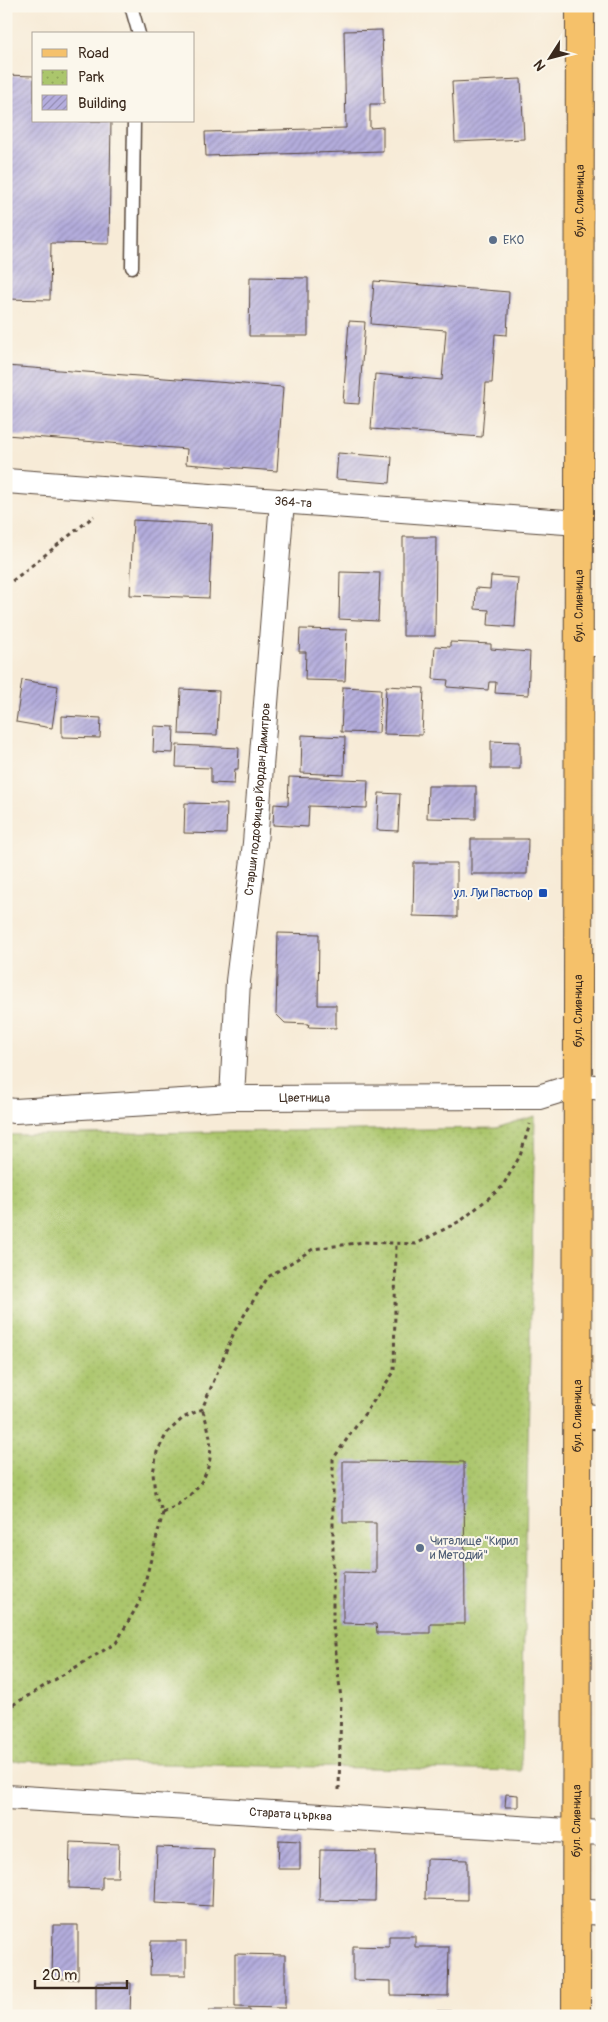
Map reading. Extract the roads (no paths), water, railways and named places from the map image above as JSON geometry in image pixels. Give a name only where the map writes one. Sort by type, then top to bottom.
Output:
[{"type":"main road","name":"бул. Сливница","points":[[576,2016],[590,1912],[590,644],[579,522],[580,6]]},
{"type":"street","name":"364-та","points":[[6,481],[579,522]]},
{"type":"street","name":"Старши подофицер Йордан Димитров","points":[[232,1098],[238,981],[255,843],[282,501]]},
{"type":"street","name":"Цветница","points":[[6,1110],[232,1098],[539,1097],[590,1087]]},
{"type":"street","name":"Старата църква","points":[[6,1797],[589,1833]]},
{"type":"lane","points":[[131,6],[138,32]]},
{"type":"lane","points":[[132,267],[134,122]]},
{"type":"place","name":"EKO","points":[[493,240]]},
{"type":"place","name":"ул. Луи Пастьор","points":[[543,893]]},
{"type":"place","name":"Читалище \"Кирил и Методий\"","points":[[420,1548]]}]
